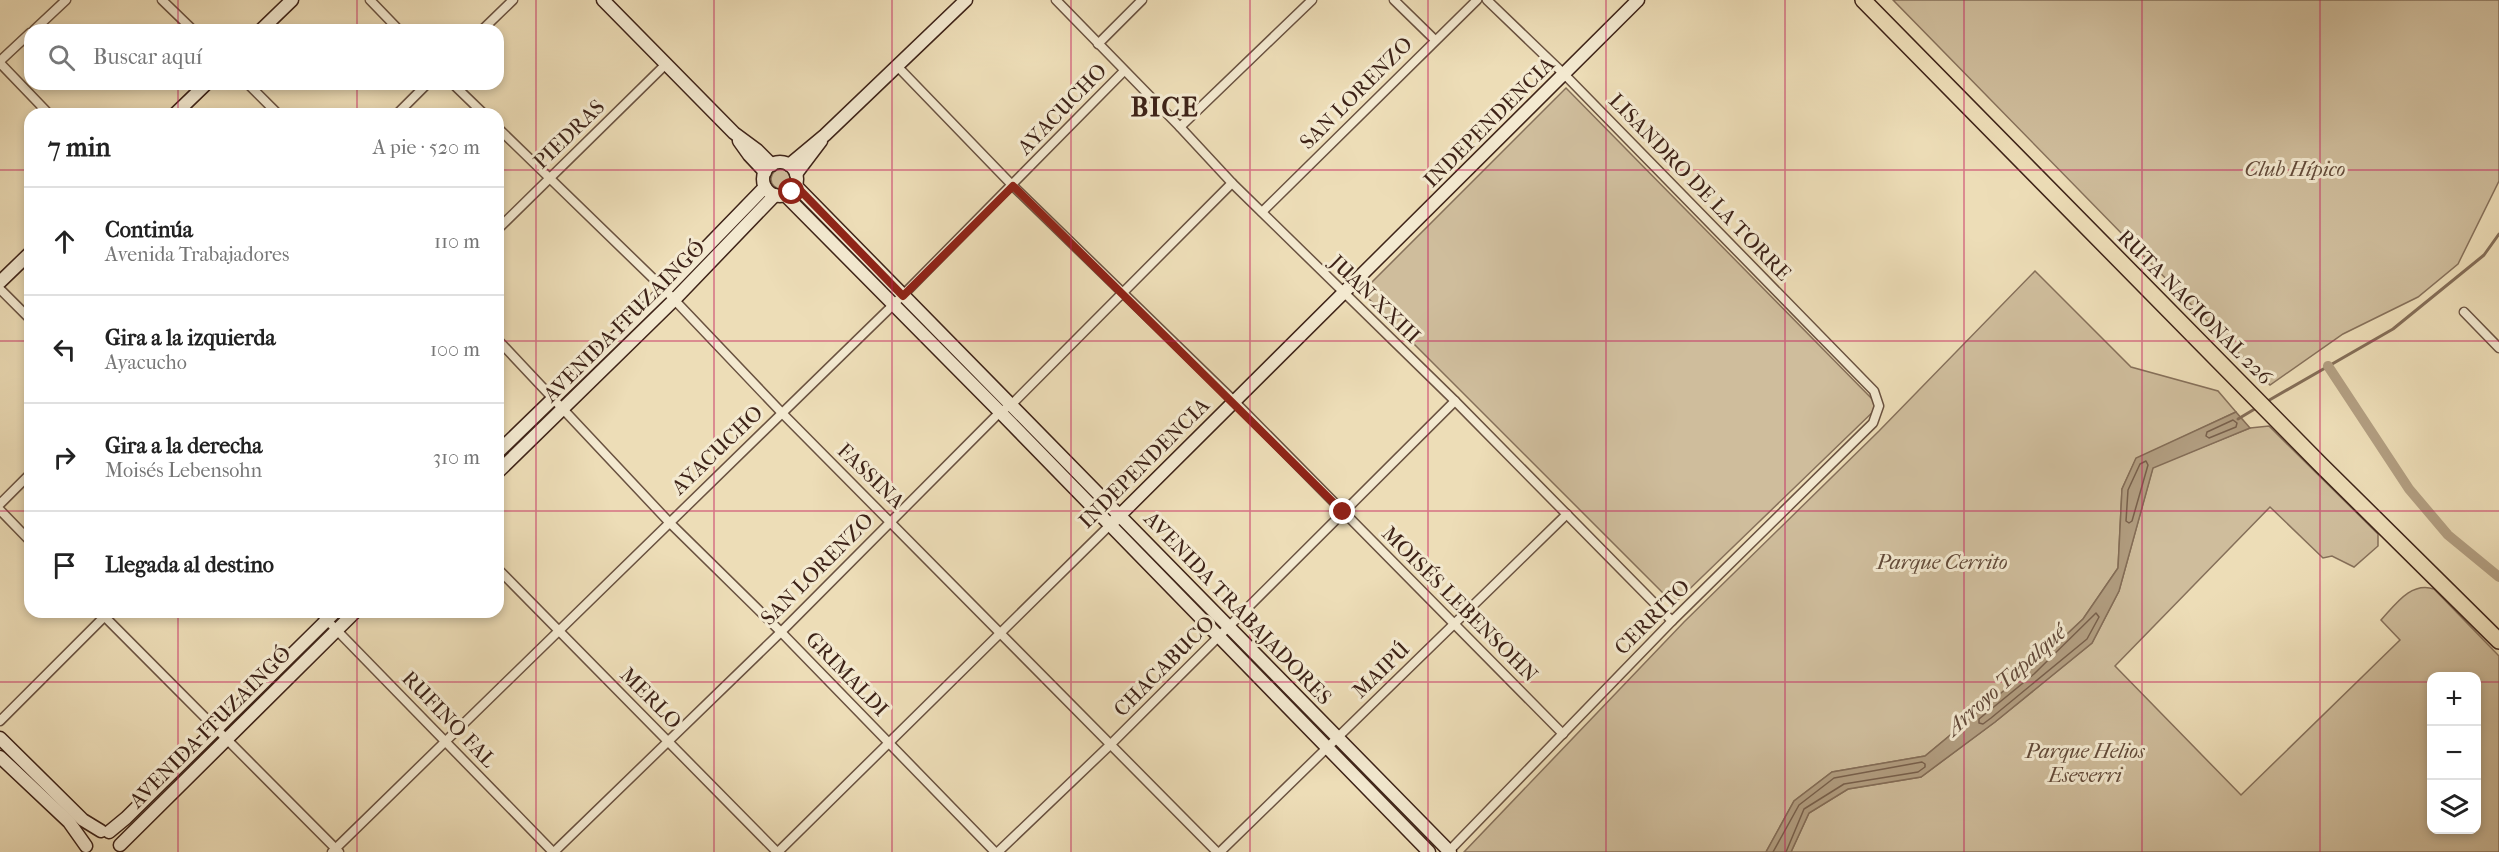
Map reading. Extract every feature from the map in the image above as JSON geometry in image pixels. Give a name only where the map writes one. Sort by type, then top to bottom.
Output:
[{"type":"highway","name":"RUTA NACIONAL 226","points":[[1863,0],[2320,464],[2499,641]]},
{"type":"main road","points":[[267,24],[292,0]]},
{"type":"main road","points":[[603,0],[734,133],[749,155],[768,168]]},
{"type":"main road","points":[[794,175],[782,162],[768,168],[763,178],[775,193],[792,192],[794,175],[825,135],[966,0]]},
{"type":"main road","name":"INDEPENDENCIA","points":[[1111,524],[1638,0]]},
{"type":"main road","points":[[181,108],[200,90]]},
{"type":"main road","name":"AVENIDA TRABAJADORES","points":[[794,175],[898,301]]},
{"type":"main road","name":"AVENIDA TRABAJADORES","points":[[775,193],[898,301],[1006,409],[1120,515],[1449,852]]},
{"type":"main road","name":"AVENIDA ITUZAINGÓ","points":[[504,466],[563,409],[670,295],[775,193]]},
{"type":"main road","points":[[0,282],[24,259]]},
{"type":"main road","name":"AVENIDA ITUZAINGÓ","points":[[504,446],[552,398],[670,295]]},
{"type":"main road","name":"AVENIDA TRABAJADORES","points":[[1006,409],[1111,524],[1429,852]]},
{"type":"main road","name":"AVENIDA ITUZAINGÓ","points":[[120,850],[324,618]]},
{"type":"main road","name":"AVENIDA ITUZAINGÓ","points":[[86,849],[91,836],[105,832],[221,734],[348,618]]},
{"type":"main road","points":[[0,738],[83,820],[114,835],[120,850]]},
{"type":"main road","points":[[0,757],[69,822],[86,849]]},
{"type":"street","points":[[40,24],[66,0]]},
{"type":"street","points":[[162,0],[188,24]]},
{"type":"street","points":[[370,0],[393,24]]},
{"type":"street","points":[[488,24],[513,0]]},
{"type":"street","name":"JUAN XXIII","points":[[1056,0],[1232,183],[1455,401],[1672,621]]},
{"type":"street","name":"AYACUCHO","points":[[1098,44],[1142,0]]},
{"type":"street","points":[[1180,127],[1312,0]]},
{"type":"street","points":[[1394,0],[1435,40]]},
{"type":"street","name":"SAN LORENZO","points":[[1262,212],[1477,0]]},
{"type":"street","name":"LISANDRO DE LA TORRE","points":[[1487,0],[1565,75],[1874,391],[1879,406]]},
{"type":"street","points":[[24,39],[0,62],[24,87]]},
{"type":"street","name":"PIEDRAS","points":[[504,223],[665,65]]},
{"type":"street","name":"MOISÉS LEBENSOHN","points":[[898,67],[1013,186],[1234,401],[1563,734]]},
{"type":"street","name":"AYACUCHO","points":[[336,851],[669,522],[898,301],[1124,71]]},
{"type":"street","points":[[26,90],[43,108]]},
{"type":"street","points":[[254,90],[272,108]]},
{"type":"street","points":[[403,108],[422,90]]},
{"type":"street","points":[[459,90],[478,108]]},
{"type":"street","name":"FASSINA","points":[[504,134],[670,295],[782,413],[890,520],[1110,746],[1219,852]]},
{"type":"street","name":"SAN LORENZO","points":[[554,852],[781,632],[890,520],[1006,409],[1232,183]]},
{"type":"street","points":[[0,289],[24,313]]},
{"type":"street","points":[[2464,312],[2499,348]]},
{"type":"street","name":"GRIMALDI","points":[[504,346],[669,522],[781,632],[996,852]]},
{"type":"street","name":"CHACABUCO","points":[[996,852],[1110,746],[1455,401]]},
{"type":"street","name":"CERRITO","points":[[1449,852],[1672,621],[1873,423],[1879,406]]},
{"type":"street","points":[[0,504],[24,480]]},
{"type":"street","points":[[0,510],[24,535]]},
{"type":"street","name":"MAIPÚ","points":[[1219,852],[1567,514]]},
{"type":"street","name":"INDEPENDENCIA","points":[[778,852],[1111,524]]},
{"type":"street","name":"MERLO","points":[[504,575],[778,852]]},
{"type":"street","points":[[0,720],[100,618]]},
{"type":"street","points":[[108,618],[336,851]]},
{"type":"street","name":"RUFINO FAL","points":[[329,618],[336,630],[554,852]]},
{"type":"green space","name":"Club Hípico","points":[[1893,0],[2499,0],[2499,181],[2458,264],[2418,297],[2343,334],[2270,385]]},
{"type":"green space","points":[[1566,88],[1879,406],[1674,604],[1362,292]]},
{"type":"green space","points":[[781,169],[788,172],[791,179],[788,186],[781,189],[774,186],[771,179],[774,172]]},
{"type":"green space","name":"Parque Cerrito","points":[[2035,271],[2131,367],[2218,391],[2236,412],[2136,459],[2122,489],[2118,568],[2083,619],[2030,669],[1925,756],[1832,772],[1794,801],[1766,852],[1464,852],[1684,622],[1879,431]]},
{"type":"green space","name":"Parque Helios Eseverri","points":[[2269,426],[2378,534],[2378,546],[2354,567],[2332,556],[2323,558],[2270,507],[2115,666],[2241,795],[2400,640],[2381,620],[2392,608],[2411,591],[2426,587],[2434,589],[2499,656],[2499,852],[1791,852],[1809,813],[1848,789],[1921,777],[1995,722],[2092,643],[2119,591],[2153,467],[2250,428]]},
{"type":"green space","points":[[1235,642],[1323,731],[1322,733],[1233,644]]},
{"type":"green space","points":[[1346,756],[1434,845],[1432,847],[1344,757]]},
{"type":"water","points":[[2236,412],[2250,428],[2153,468],[2119,591],[2092,643],[1995,722],[1921,777],[1848,789],[1809,813],[1791,852],[1766,852],[1794,801],[1832,772],[1925,756],[2030,669],[2083,619],[2118,568],[2122,489],[2136,458]]},
{"type":"waterway","name":"Arroyo Tapalqué","points":[[2266,402],[2393,329],[2484,255],[2499,234]]},
{"type":"waterway","points":[[2328,366],[2409,489],[2448,535],[2499,577]]},
{"type":"waterway","name":"Arroyo Tapalqué","points":[[2238,419],[2258,407]]},
{"type":"district","name":"BICE","points":[[1165,107]]},
{"type":"route","points":[[792,192],[796,186],[903,296],[1013,186],[1234,401],[1343,512]]}]
